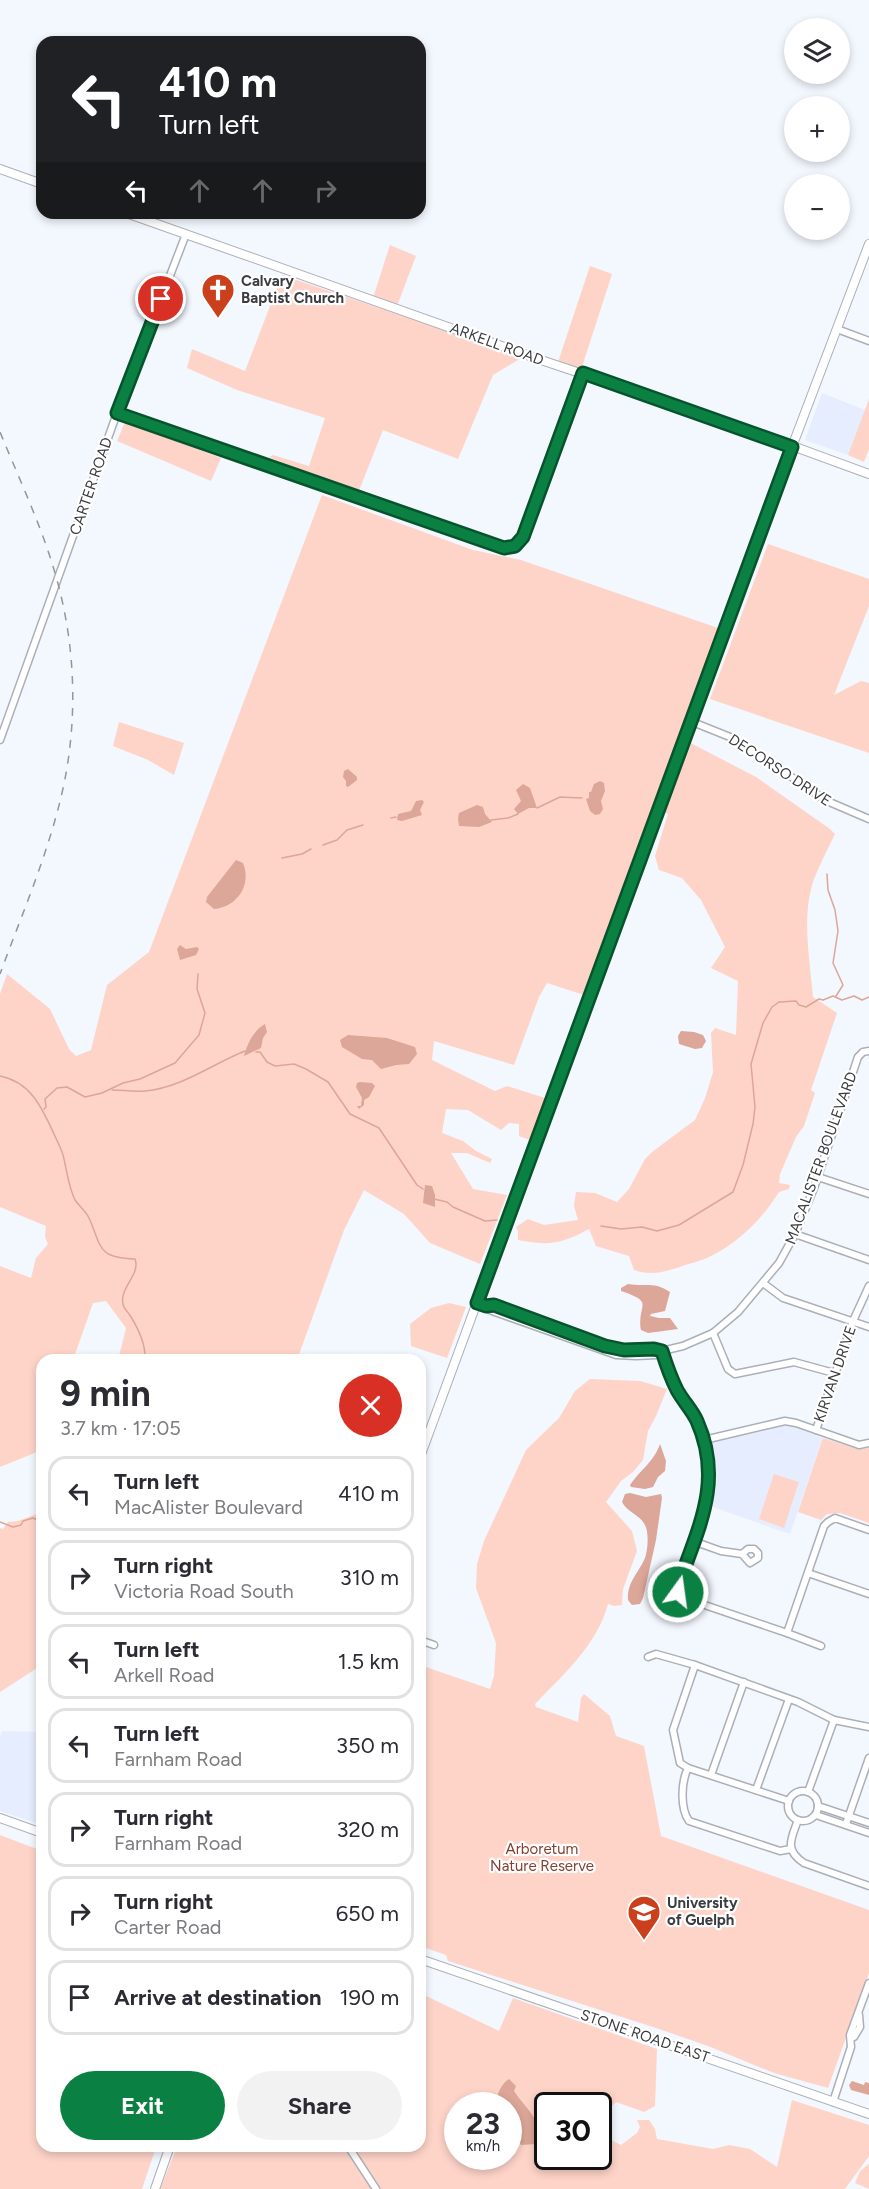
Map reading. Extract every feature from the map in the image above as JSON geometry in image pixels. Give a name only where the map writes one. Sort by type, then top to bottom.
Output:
[{"type":"main road","points":[[0,169],[36,182]]},
{"type":"main road","name":"ARKELL ROAD","points":[[143,219],[869,474]]},
{"type":"main road","points":[[426,1441],[690,721],[869,244]]},
{"type":"main road","points":[[0,1818],[36,1831]]},
{"type":"main road","name":"STONE ROAD EAST","points":[[426,1961],[869,2114]]},
{"type":"main road","points":[[155,2189],[168,2152]]},
{"type":"street","name":"CARTER ROAD","points":[[0,740],[117,413],[186,234]]},
{"type":"street","points":[[837,329],[869,341]]},
{"type":"street","points":[[117,413],[508,548],[515,546],[523,537],[583,373]]},
{"type":"street","name":"DECORSO DRIVE","points":[[690,721],[735,739],[827,801],[869,819]]},
{"type":"street","name":"MACALISTER BOULEVARD","points":[[477,1303],[492,1311],[533,1323],[616,1354],[657,1355],[662,1351],[683,1346],[713,1334],[738,1312],[787,1252],[818,1177],[858,1057],[863,1052],[869,1052]]},
{"type":"street","points":[[818,1177],[869,1194]]},
{"type":"street","points":[[795,1234],[869,1260]]},
{"type":"street","points":[[763,1283],[783,1298],[869,1327]]},
{"type":"street","name":"KIRVAN DRIVE","points":[[816,1430],[853,1321],[869,1286]]},
{"type":"street","points":[[713,1334],[728,1369],[735,1374],[794,1362],[834,1373]]},
{"type":"street","points":[[662,1351],[677,1390],[694,1414],[704,1440],[710,1483],[706,1504],[678,1586],[681,1597],[822,1646]]},
{"type":"street","points":[[704,1440],[783,1421],[796,1423],[859,1445],[869,1443]]},
{"type":"street","points":[[787,1633],[824,1526],[835,1518],[869,1530]]},
{"type":"street","points":[[693,1541],[722,1551],[742,1554]]},
{"type":"street","points":[[808,1573],[869,1594]]},
{"type":"street","points":[[426,1642],[434,1645]]},
{"type":"street","points":[[648,1657],[656,1654],[695,1665],[789,1699],[834,1720],[869,1727]]},
{"type":"street","points":[[695,1665],[672,1730],[680,1763],[688,1768],[789,1801]]},
{"type":"street","points":[[711,1775],[744,1683]]},
{"type":"street","points":[[756,1790],[789,1699]]},
{"type":"street","points":[[808,1792],[834,1720]]},
{"type":"street","points":[[846,1824],[869,1758]]},
{"type":"street","points":[[688,1768],[682,1785],[686,1816],[689,1821],[780,1851],[790,1849]]},
{"type":"street","points":[[808,1792],[816,1798],[818,1806],[816,1815],[809,1820],[798,1820],[790,1812],[789,1801],[798,1793],[808,1792]]},
{"type":"street","points":[[818,1806],[869,1823]]},
{"type":"street","points":[[816,1815],[869,1833]]},
{"type":"street","points":[[798,1820],[790,1843],[790,1849],[797,1858],[804,1863],[869,1886]]},
{"type":"street","points":[[833,2102],[869,1983]]},
{"type":"street","points":[[857,2026],[869,2030]]},
{"type":"street","points":[[352,2152],[376,2189]]},
{"type":"shaded area","points":[[822,393],[865,410],[848,455],[805,440]]},
{"type":"shaded area","points":[[348,769],[357,777],[357,780],[348,787],[343,777],[344,771]]},
{"type":"shaded area","points":[[600,781],[604,783],[605,791],[601,801],[603,809],[600,814],[595,815],[590,811],[586,799],[589,798],[589,792],[594,784]]},
{"type":"shaded area","points":[[523,784],[530,788],[537,808],[529,808],[518,814],[514,809],[521,801],[516,790]]},
{"type":"shaded area","points":[[416,801],[424,802],[420,810],[422,815],[402,821],[397,820],[398,814],[411,811]]},
{"type":"shaded area","points":[[477,805],[483,807],[485,814],[492,822],[479,827],[459,826],[459,813]]},
{"type":"shaded area","points":[[236,860],[243,863],[246,879],[244,887],[230,904],[214,909],[206,902],[207,897]]},
{"type":"shaded area","points":[[180,945],[186,949],[197,947],[199,949],[196,955],[180,960],[177,949]]},
{"type":"shaded area","points":[[265,1024],[267,1032],[261,1048],[244,1056],[252,1038]]},
{"type":"shaded area","points":[[681,1031],[703,1035],[706,1041],[702,1048],[695,1049],[679,1044],[678,1036]]},
{"type":"shaded area","points":[[348,1035],[387,1038],[415,1047],[417,1054],[409,1064],[381,1069],[372,1060],[362,1059],[342,1047],[340,1040]]},
{"type":"shaded area","points":[[360,1082],[372,1083],[375,1086],[369,1097],[364,1100],[364,1105],[359,1109],[357,1106],[361,1106],[362,1098],[356,1087]]},
{"type":"shaded area","points":[[425,1185],[432,1186],[435,1207],[423,1203]]},
{"type":"shaded area","points":[[628,1284],[654,1285],[670,1292],[665,1311],[650,1316],[670,1318],[678,1329],[648,1333],[641,1330],[642,1301],[621,1291],[621,1288]]},
{"type":"shaded area","points":[[777,1426],[791,1426],[823,1438],[790,1534],[710,1506],[713,1485],[712,1458],[708,1442]]},
{"type":"shaded area","points":[[660,1444],[666,1461],[665,1471],[658,1477],[653,1487],[645,1489],[631,1487],[630,1485],[651,1461]]},
{"type":"shaded area","points":[[625,1494],[646,1497],[661,1494],[662,1498],[656,1540],[643,1598],[640,1604],[632,1605],[628,1600],[629,1588],[645,1558],[648,1536],[643,1522],[622,1502]]},
{"type":"shaded area","points":[[2,1731],[36,1732],[36,1823],[0,1811],[0,1736]]},
{"type":"shaded area","points":[[509,2079],[516,2086],[515,2092],[499,2092]]},
{"type":"shaded area","points":[[852,2081],[864,2085],[865,2082],[869,2083],[869,2095],[851,2090],[849,2085]]},
{"type":"shaded area","points":[[522,2101],[534,2118],[534,2144],[522,2145]]},
{"type":"green space","points":[[390,245],[416,256],[397,306],[373,298]]},
{"type":"green space","points":[[590,266],[612,274],[580,373],[557,365]]},
{"type":"green space","points":[[282,275],[523,357],[493,375],[458,459],[383,430],[358,493],[269,457],[273,455],[309,466],[325,418],[237,390],[187,368],[192,349],[245,371]]},
{"type":"green space","points":[[869,399],[869,449],[864,462],[848,455]]},
{"type":"green space","points":[[125,422],[221,458],[211,481],[117,441]]},
{"type":"green space","points":[[322,495],[473,550],[521,560],[721,629],[681,738],[756,777],[835,834],[812,885],[807,926],[813,997],[837,1013],[811,1090],[815,1093],[804,1126],[796,1137],[780,1174],[779,1183],[790,1185],[789,1189],[779,1192],[766,1211],[731,1244],[704,1259],[663,1272],[646,1273],[634,1270],[629,1256],[596,1246],[589,1229],[563,1241],[539,1243],[518,1240],[516,1227],[528,1219],[544,1225],[578,1220],[574,1206],[576,1192],[595,1193],[617,1202],[629,1189],[645,1159],[695,1120],[713,1072],[711,1033],[715,1028],[736,1035],[738,981],[711,968],[725,947],[701,900],[682,878],[659,870],[655,856],[668,814],[654,809],[584,995],[547,983],[539,997],[514,1065],[434,1041],[432,1060],[495,1091],[507,1086],[545,1098],[530,1140],[519,1136],[519,1124],[509,1123],[501,1130],[468,1110],[446,1109],[442,1133],[463,1141],[492,1159],[490,1163],[467,1153],[451,1153],[473,1189],[507,1195],[480,1264],[430,1243],[404,1214],[364,1190],[344,1230],[299,1354],[120,1354],[126,1328],[106,1301],[93,1303],[75,1354],[36,1354],[36,1452],[0,1467],[0,1266],[31,1278],[36,1258],[48,1244],[45,1237],[46,1226],[0,1207],[0,994],[7,974],[50,1009],[69,1049],[76,1056],[91,1050],[107,985],[149,952]]},
{"type":"green space","points":[[768,544],[869,579],[869,606],[834,695],[861,681],[869,683],[869,753],[710,699]]},
{"type":"green space","points":[[119,722],[184,743],[174,775],[148,760],[113,746]]},
{"type":"green space","points":[[449,1303],[466,1307],[447,1358],[411,1346],[410,1324],[431,1308]]},
{"type":"green space","name":"Arboretum Nature Reserve","points":[[590,1379],[640,1381],[667,1389],[648,1431],[643,1460],[621,1481],[606,1502],[632,1531],[637,1551],[623,1589],[622,1605],[608,1604],[596,1633],[587,1646],[568,1670],[535,1704],[536,1707],[578,1722],[581,1698],[584,1694],[610,1716],[616,1736],[644,1746],[661,1836],[869,1910],[869,1973],[828,2088],[774,2073],[659,2029],[448,1961],[446,1955],[426,1948],[426,1667],[490,1689],[494,1676],[496,1643],[476,1588],[477,1564],[484,1541],[526,1450],[559,1418],[575,1391]]},
{"type":"green space","points":[[823,1438],[857,1449],[869,1448],[869,1523],[840,1513],[827,1514],[821,1520],[798,1512]]},
{"type":"green space","points":[[774,1474],[799,1482],[784,1528],[759,1519]]},
{"type":"green space","points":[[36,1514],[36,1669],[0,1692],[0,1528],[3,1529],[8,1522]]},
{"type":"green space","points":[[0,1835],[36,1849],[36,2152],[154,2152],[142,2189],[0,2189]]},
{"type":"green space","points":[[426,1996],[499,2031],[513,1998],[657,2049],[655,2106],[644,2112],[616,2102],[612,2106],[612,2092],[534,2092],[534,2170],[612,2170],[612,2140],[621,2145],[637,2133],[640,2127],[637,2120],[649,2120],[655,2129],[657,2139],[713,2149],[729,2145],[750,2149],[777,2167],[792,2100],[869,2125],[869,2156],[845,2189],[160,2189],[175,2152],[426,2152]]},
{"type":"green space","points":[[869,2164],[869,2189],[855,2183],[860,2171]]},
{"type":"waterway","points":[[537,808],[560,797],[582,798]]},
{"type":"waterway","points":[[491,820],[518,814]]},
{"type":"waterway","points":[[391,818],[396,817]]},
{"type":"waterway","points":[[323,845],[337,840],[347,830],[363,825]]},
{"type":"waterway","points":[[282,858],[302,854],[311,849]]},
{"type":"waterway","points":[[827,874],[828,890],[835,910],[838,931],[833,963],[843,985],[836,996]]},
{"type":"waterway","points":[[44,1109],[45,1099],[57,1088],[67,1087],[85,1097],[140,1079],[175,1063],[199,1035],[205,1013],[197,989],[198,974]]},
{"type":"waterway","points":[[601,1226],[621,1229],[642,1227],[657,1231],[679,1225],[733,1192],[743,1165],[753,1124],[755,1107],[751,1064],[763,1023],[772,1007],[779,1002],[796,1001],[799,1005],[806,1007],[819,999],[823,1000],[833,996],[842,1000],[854,996],[862,1000],[869,997]]},
{"type":"waterway","points":[[112,1090],[158,1089],[196,1075],[245,1051]]},
{"type":"waterway","points":[[256,1052],[260,1052],[267,1062],[275,1066],[294,1064],[328,1082],[350,1114],[379,1128],[417,1185],[423,1189]]},
{"type":"waterway","points":[[0,1076],[20,1084],[28,1090],[40,1106],[62,1152],[75,1200],[88,1215],[103,1249],[114,1256],[135,1259],[136,1269],[124,1291],[123,1303],[137,1327],[144,1354]]},
{"type":"waterway","points":[[434,1199],[447,1202],[485,1221],[497,1220]]},
{"type":"waterway","points":[[0,1522],[13,1527],[21,1525],[23,1521],[36,1519]]},
{"type":"railway","points":[[0,432],[38,524],[57,580],[68,633],[73,686],[71,740],[62,793],[42,861],[0,974]]},
{"type":"place","name":"Calvary Baptist Church","points":[[218,319]]},
{"type":"place","name":"University of Guelph","points":[[644,1941]]},
{"type":"route","points":[[161,299],[117,413],[504,548],[515,546],[523,537],[583,373],[792,447],[477,1303],[486,1306],[494,1305],[605,1346],[624,1350],[662,1351],[677,1390],[699,1425],[710,1473],[706,1504],[678,1586],[678,1592]]}]
